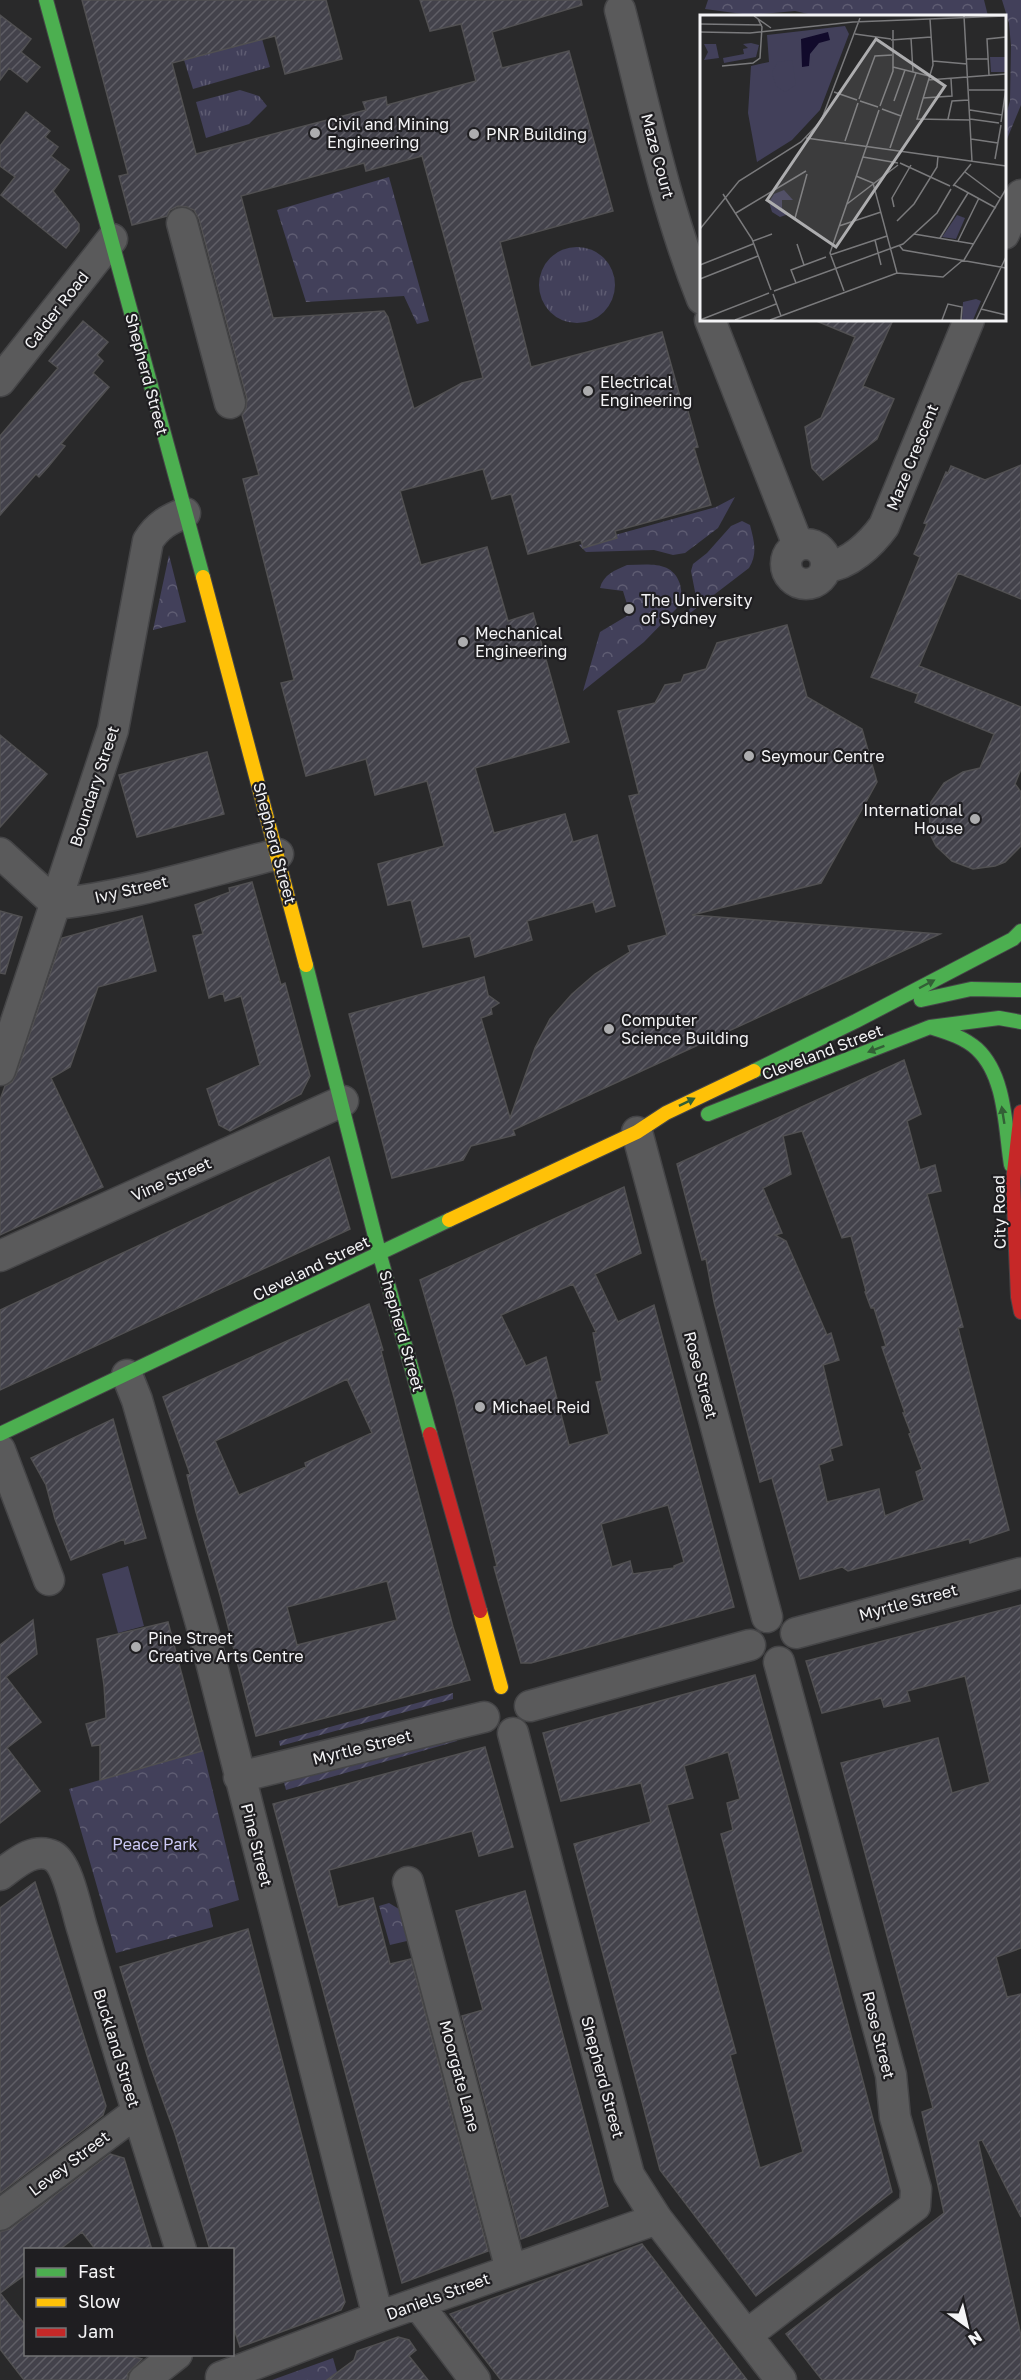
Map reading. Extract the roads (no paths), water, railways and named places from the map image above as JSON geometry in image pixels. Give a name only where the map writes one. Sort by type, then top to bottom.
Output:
[{"type":"main road","name":"Shepherd Street","points":[[46,0],[278,854],[379,1252],[501,1687]]},
{"type":"main road","name":"Cleveland Street","points":[[0,1434],[348,1269],[379,1252],[637,1132],[666,1113],[856,1021],[1013,939],[1021,931]]},
{"type":"main road","name":"Cleveland Street","points":[[856,1021],[946,992],[995,986],[1021,990]]},
{"type":"main road","name":"Cleveland Street","points":[[699,1118],[930,1027],[999,1017],[1021,1022]]},
{"type":"main road","points":[[930,1027],[961,1038],[979,1050],[992,1068],[999,1090],[1013,1181]]},
{"type":"main road","name":"City Road","points":[[1021,1112],[1013,1181],[1018,1297],[1021,1312]]},
{"type":"main road","name":"Cleveland Street","points":[[637,1132],[667,1128]]},
{"type":"street","name":"Maze Court","points":[[620,10],[674,218],[685,257],[700,294]]},
{"type":"street","points":[[1006,232],[1021,195]]},
{"type":"street","points":[[182,223],[230,403]]},
{"type":"street","name":"Calder Road","points":[[0,381],[112,238]]},
{"type":"street","name":"Maze Crescent","points":[[710,321],[798,545],[804,543],[816,546],[824,555],[826,567],[837,566],[873,542],[884,526],[969,321]]},
{"type":"street","name":"Boundary Street","points":[[0,1070],[113,730],[148,541],[159,526],[185,513]]},
{"type":"street","points":[[0,853],[56,903]]},
{"type":"street","name":"Ivy Street","points":[[56,903],[80,901],[278,854]]},
{"type":"street","name":"Vine Street","points":[[0,1256],[342,1101]]},
{"type":"street","name":"Rose Street","points":[[637,1132],[766,1617]]},
{"type":"street","name":"Pine Street","points":[[127,1375],[137,1400],[204,1634],[378,2318]]},
{"type":"street","points":[[0,1450],[49,1580]]},
{"type":"street","name":"Myrtle Street","points":[[796,1633],[1021,1573]]},
{"type":"street","points":[[766,1617],[782,1617],[788,1621],[796,1633],[795,1648],[791,1654],[779,1662],[765,1661],[758,1657],[750,1645],[755,1624],[766,1617]]},
{"type":"street","points":[[530,1706],[750,1645]]},
{"type":"street","name":"Rose Street","points":[[748,2334],[915,2206],[916,2189],[895,2117],[891,2075],[779,1662]]},
{"type":"street","points":[[501,1687],[518,1690],[525,1695],[530,1706],[527,1721],[513,1733],[495,1730],[484,1717],[483,1708],[486,1699],[492,1691],[501,1687]]},
{"type":"street","name":"Myrtle Street","points":[[239,1777],[484,1717]]},
{"type":"street","name":"Shepherd Street","points":[[513,1733],[629,2175],[657,2219],[748,2334],[781,2380]]},
{"type":"street","name":"Buckland Street","points":[[0,1875],[28,1856],[46,1854],[57,1860],[66,1874],[137,2112],[181,2248]]},
{"type":"street","name":"Moorgate Lane","points":[[408,1882],[511,2270]]},
{"type":"street","name":"Levey Street","points":[[0,2215],[137,2112]]},
{"type":"street","name":"Daniels Street","points":[[219,2370],[378,2318],[657,2219]]},
{"type":"street","points":[[418,2304],[475,2380]]},
{"type":"street","points":[[144,2380],[176,2356]]},
{"type":"place","name":"Civil and Mining Engineering","points":[[315,133]]},
{"type":"place","name":"PNR Building","points":[[474,134]]},
{"type":"place","name":"Electrical Engineering","points":[[588,391]]},
{"type":"place","name":"The University of Sydney","points":[[629,609]]},
{"type":"place","name":"Mechanical Engineering","points":[[463,642]]},
{"type":"place","name":"Seymour Centre","points":[[749,756]]},
{"type":"place","name":"International House","points":[[975,819]]},
{"type":"place","name":"Computer Science Building","points":[[609,1029]]},
{"type":"place","name":"Michael Reid","points":[[480,1407]]},
{"type":"place","name":"Pine Street Creative Arts Centre","points":[[136,1647]]},
{"type":"park label","name":"Peace Park","points":[[155,1844]]}]
